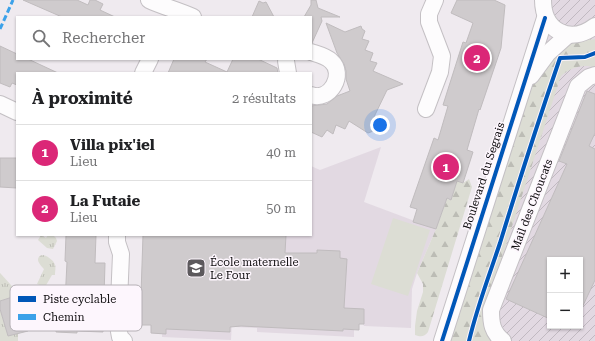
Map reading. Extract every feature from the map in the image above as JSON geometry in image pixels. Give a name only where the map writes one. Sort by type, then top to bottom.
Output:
[{"type":"street","points":[[149,0],[190,16]]},
{"type":"street","points":[[426,109],[440,72],[442,56],[429,22],[428,14],[435,0]]},
{"type":"street","points":[[543,0],[545,18],[551,26],[559,32],[568,35],[578,35],[587,32],[595,26]]},
{"type":"street","name":"Boulevard du Segrais","points":[[442,341],[545,18]]},
{"type":"street","name":"Boulevard du Segrais","points":[[518,100],[537,67],[548,53],[568,35]]},
{"type":"street","points":[[312,52],[330,59],[335,65],[338,74],[332,89],[323,95],[312,95]]},
{"type":"street","points":[[144,72],[150,60]]},
{"type":"street","name":"Mail des Choucats","points":[[503,341],[491,326],[491,310],[578,86],[589,77],[595,75]]},
{"type":"street","points":[[0,104],[16,112]]},
{"type":"street","points":[[117,236],[117,242],[121,254],[120,285]]},
{"type":"street","points":[[119,331],[120,336],[124,341]]},
{"type":"shaded area","points":[[540,0],[595,0],[595,341],[463,341]]},
{"type":"shaded area","points":[[381,147],[364,202],[436,229],[417,273],[412,289],[411,328],[364,326],[363,324],[354,324],[354,337],[257,332],[257,328],[235,327],[235,322],[232,322],[231,340],[162,337],[162,334],[151,333],[151,325],[142,325],[143,236],[312,236],[312,166],[320,170]]},
{"type":"green space","points":[[595,39],[595,68],[586,66],[577,67],[561,76],[491,291],[485,329],[492,341],[450,341],[534,79],[563,45]]},
{"type":"green space","points":[[469,179],[472,187],[428,332],[422,336],[415,335],[417,311],[423,292],[423,284],[417,273],[447,199],[451,200],[457,181],[463,183]]},
{"type":"green space","points":[[393,218],[430,230],[408,296],[371,284]]},
{"type":"green space","points":[[40,236],[46,238],[47,236],[54,236],[57,241],[53,249],[47,248],[38,240]]},
{"type":"green space","points":[[44,255],[48,257],[52,260],[55,267],[55,275],[52,275],[46,285],[37,284],[44,269],[38,260],[40,256]]},
{"type":"green space","points":[[0,273],[11,285],[10,298],[0,301]]},
{"type":"green space","points":[[0,309],[8,336],[18,333],[18,341],[0,341]]},
{"type":"building","points":[[23,0],[77,0],[88,5],[90,0],[95,0],[103,4],[100,10],[113,16],[60,16]]},
{"type":"building","points":[[311,0],[316,0],[318,8],[340,17],[321,17],[322,21],[312,43],[312,16],[305,16],[311,5]]},
{"type":"building","points":[[457,0],[494,0],[505,5],[501,48],[480,110],[479,109],[467,150],[473,152],[463,183],[457,181],[451,200],[447,198],[436,229],[413,222],[417,209],[410,207],[434,138],[438,140],[448,106],[443,105],[463,42],[466,43],[473,23],[451,13]]},
{"type":"building","points":[[259,1],[263,3],[266,2],[273,16],[252,16]]},
{"type":"building","points":[[326,23],[345,32],[361,26],[365,31],[362,39],[369,41],[365,50],[373,53],[370,61],[377,63],[373,71],[403,84],[387,90],[372,121],[376,130],[368,133],[349,121],[345,129],[336,125],[333,134],[327,130],[322,137],[312,132],[312,106],[327,104],[337,96],[350,91],[346,79],[344,64],[337,53]]},
{"type":"building","points":[[0,46],[16,54],[16,60],[30,60],[56,72],[16,72],[16,85],[12,83],[10,87],[0,83]]},
{"type":"building","points":[[174,60],[206,60],[205,62],[227,72],[168,72]]},
{"type":"building","points":[[233,60],[260,60],[277,68],[278,72],[227,72]]},
{"type":"building","points":[[587,91],[595,94],[595,133],[589,146],[595,149],[595,280],[583,306],[583,257],[547,257],[547,318],[506,299],[567,164],[559,161]]},
{"type":"building","points":[[0,158],[16,158],[16,188],[0,187]]},
{"type":"building","points":[[66,236],[96,236],[95,263],[105,263],[104,285],[66,285],[67,262],[65,261]]},
{"type":"building","points":[[143,236],[286,236],[285,253],[317,253],[317,250],[340,251],[340,258],[347,259],[344,308],[364,309],[364,324],[359,324],[359,330],[343,329],[343,331],[241,326],[230,327],[230,332],[166,329],[166,334],[151,333],[151,325],[142,325]]},
{"type":"building","points":[[10,298],[10,331],[28,331],[8,336],[0,309],[0,301]]},
{"type":"building","points":[[77,331],[77,333],[56,332]]},
{"type":"building","points":[[77,331],[103,331],[103,332]]},
{"type":"marked path","points":[[0,29],[13,0]]},
{"type":"cycle path","points":[[442,341],[545,18]]},
{"type":"cycle path","points":[[469,341],[479,304],[560,58],[585,57],[595,53]]},
{"type":"place","name":"La Futaie","points":[[477,58]]},
{"type":"place","name":"Villa pix'iel","points":[[446,167]]},
{"type":"place","name":"École maternelle Le Four","points":[[196,268]]}]
